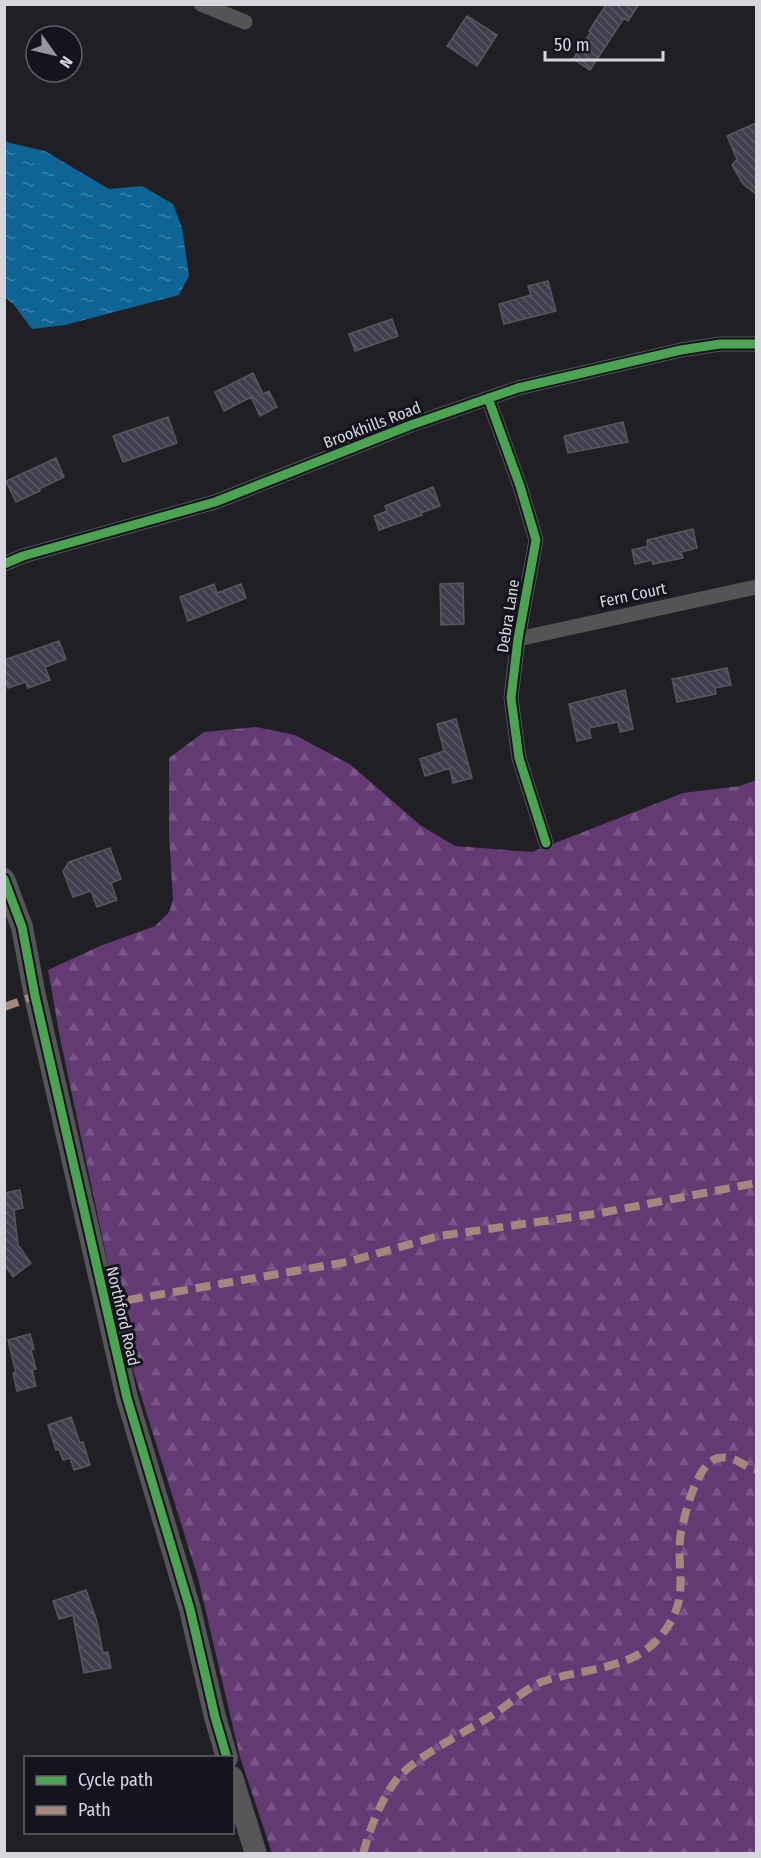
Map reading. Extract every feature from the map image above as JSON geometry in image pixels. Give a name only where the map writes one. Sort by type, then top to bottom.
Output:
[{"type":"street","points":[[201,4],[245,22]]},
{"type":"street","name":"Brookhills Road","points":[[4,564],[23,556],[215,502],[371,441],[528,385],[681,350],[720,344],[756,344]]},
{"type":"street","name":"Debra Lane","points":[[488,398],[520,486],[536,540],[518,639],[511,698],[519,758],[546,843]]},
{"type":"street","name":"Fern Court","points":[[518,639],[756,586]]},
{"type":"street","name":"Northford Road","points":[[4,879],[22,927],[35,996],[127,1398],[190,1609],[226,1756]]},
{"type":"street","points":[[234,1783],[256,1854]]},
{"type":"green space","points":[[256,727],[295,735],[351,765],[420,825],[455,846],[532,852],[683,793],[740,786],[756,780],[756,1853],[272,1853],[240,1757],[198,1578],[125,1344],[60,1038],[48,970],[100,946],[155,926],[169,912],[173,900],[169,835],[169,758],[204,732]]},
{"type":"water","points":[[4,140],[45,151],[109,189],[142,186],[173,204],[182,228],[189,276],[179,295],[65,325],[32,329],[5,297]]},
{"type":"building","points":[[604,4],[639,4],[628,21],[624,18],[590,70],[573,59],[591,32],[589,31],[606,5]]},
{"type":"building","points":[[467,16],[497,35],[477,66],[447,46]]},
{"type":"building","points":[[756,123],[756,194],[743,184],[732,165],[737,159],[727,136]]},
{"type":"building","points":[[548,281],[556,311],[504,324],[499,304],[531,295],[528,286]]},
{"type":"building","points":[[392,319],[398,336],[355,351],[349,334]]},
{"type":"building","points":[[253,373],[263,394],[269,391],[277,407],[260,416],[251,397],[224,411],[215,392]]},
{"type":"building","points":[[168,417],[177,443],[123,462],[113,436]]},
{"type":"building","points":[[623,422],[628,442],[568,453],[564,436]]},
{"type":"building","points":[[56,458],[64,477],[16,502],[6,481]]},
{"type":"building","points":[[433,487],[440,506],[379,530],[374,516],[387,511],[385,506]]},
{"type":"building","points":[[693,529],[697,548],[681,552],[683,558],[653,564],[652,560],[635,564],[632,550],[648,546],[647,540]]},
{"type":"building","points":[[463,583],[464,624],[441,625],[440,584]]},
{"type":"building","points":[[214,584],[217,593],[241,584],[246,598],[188,621],[180,597]]},
{"type":"building","points":[[59,641],[66,659],[45,667],[50,680],[28,688],[26,682],[8,688],[4,677],[4,660]]},
{"type":"building","points":[[727,668],[731,685],[715,688],[716,694],[677,702],[672,679]]},
{"type":"building","points":[[625,690],[633,729],[620,732],[618,722],[589,728],[591,738],[577,741],[569,704]]},
{"type":"building","points":[[456,719],[472,778],[453,783],[450,768],[425,776],[420,759],[444,751],[437,724]]},
{"type":"building","points":[[110,848],[121,879],[111,883],[117,900],[97,907],[91,891],[73,897],[63,871],[69,862]]},
{"type":"building","points":[[20,1190],[23,1208],[14,1210],[18,1245],[31,1263],[13,1277],[4,1264],[4,1193]]},
{"type":"building","points":[[30,1334],[34,1349],[31,1350],[36,1369],[32,1370],[36,1386],[17,1391],[13,1373],[16,1373],[8,1340]]},
{"type":"building","points":[[71,1417],[80,1443],[83,1442],[90,1465],[74,1470],[70,1458],[63,1460],[59,1449],[56,1450],[48,1425]]},
{"type":"building","points":[[86,1590],[97,1622],[103,1653],[108,1652],[111,1668],[84,1673],[73,1615],[59,1619],[53,1601]]},
{"type":"marked path","points":[[4,1007],[35,996]]},
{"type":"marked path","points":[[105,1304],[347,1262],[439,1236],[601,1213],[756,1183]]},
{"type":"marked path","points":[[363,1854],[379,1808],[394,1783],[413,1764],[494,1714],[538,1683],[624,1661],[647,1649],[658,1639],[671,1621],[679,1600],[681,1532],[698,1478],[704,1469],[718,1458],[730,1458],[756,1469]]},
{"type":"cycle path","points":[[4,564],[23,556],[215,502],[411,425],[518,388],[681,350],[720,344],[756,344]]},
{"type":"cycle path","points":[[488,398],[520,486],[536,540],[518,639],[511,698],[519,758],[546,843]]},
{"type":"cycle path","points":[[4,879],[22,927],[35,996],[127,1398],[190,1609],[226,1756]]}]
